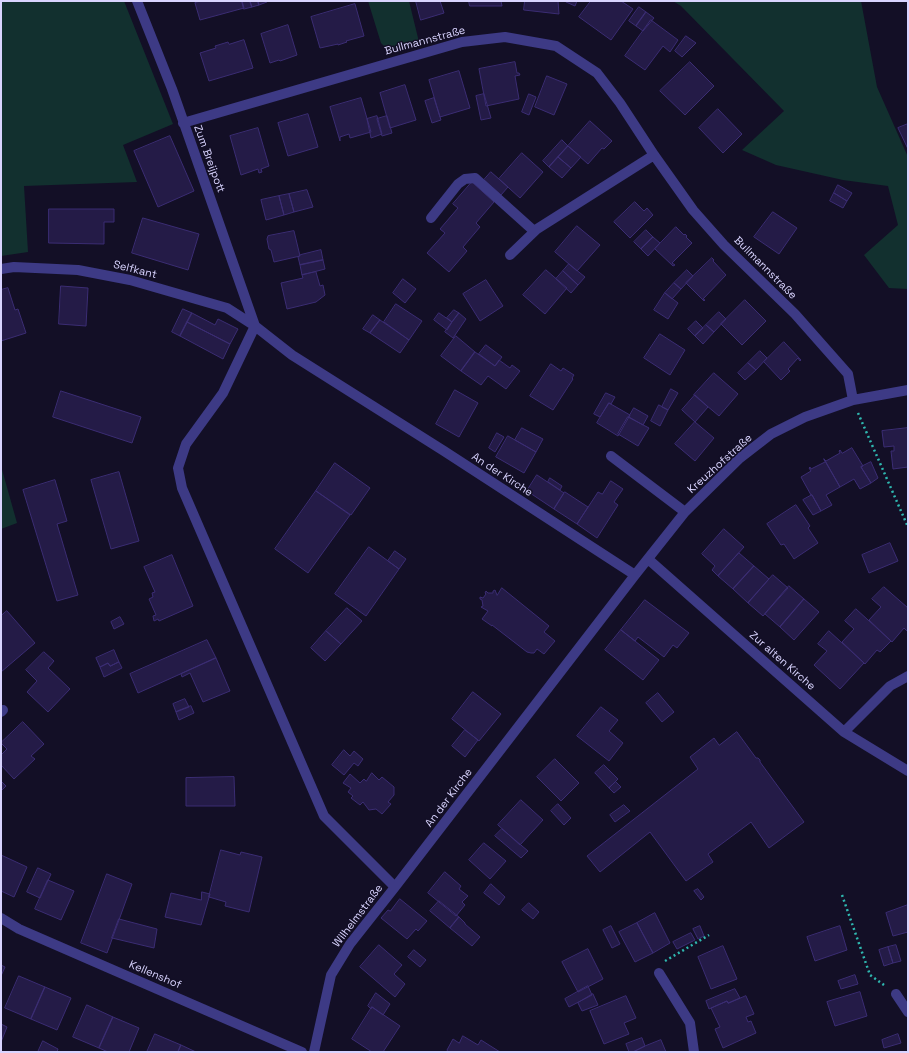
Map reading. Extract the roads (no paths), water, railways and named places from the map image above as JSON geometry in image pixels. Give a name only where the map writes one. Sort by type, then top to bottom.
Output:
[{"type":"street","name":"Zum Breijpott","points":[[137,1],[172,89],[255,326]]},
{"type":"street","name":"Bullmannstraße","points":[[183,123],[462,42],[505,37],[556,46],[597,74],[620,103],[654,155],[693,210],[724,245],[795,314],[848,374],[853,400]]},
{"type":"street","points":[[510,255],[534,231],[654,155]]},
{"type":"street","points":[[432,218],[458,184],[466,179],[475,178],[534,231]]},
{"type":"street","name":"Selfkant","points":[[1,269],[14,267],[78,270],[130,280],[227,308],[255,326]]},
{"type":"street","points":[[255,326],[223,393],[186,444],[178,468],[182,488],[324,816],[395,887]]},
{"type":"street","name":"An der Kirche","points":[[255,326],[292,355],[444,451],[635,575],[395,887]]},
{"type":"street","name":"Kreuzhofstraße","points":[[635,575],[685,512],[740,458],[771,434],[805,417],[853,400],[908,390]]},
{"type":"street","points":[[611,456],[685,512]]},
{"type":"street","name":"Zur alten Kirche","points":[[648,559],[844,732],[908,771]]},
{"type":"street","points":[[844,732],[890,686],[908,676]]},
{"type":"street","name":"Wilhelmstraße","points":[[314,1052],[332,975],[350,944],[395,887]]},
{"type":"street","name":"Kellenshof","points":[[1,918],[19,929],[302,1052]]},
{"type":"street","points":[[659,973],[690,1023],[694,1052]]},
{"type":"street","points":[[896,994],[908,1012]]}]
